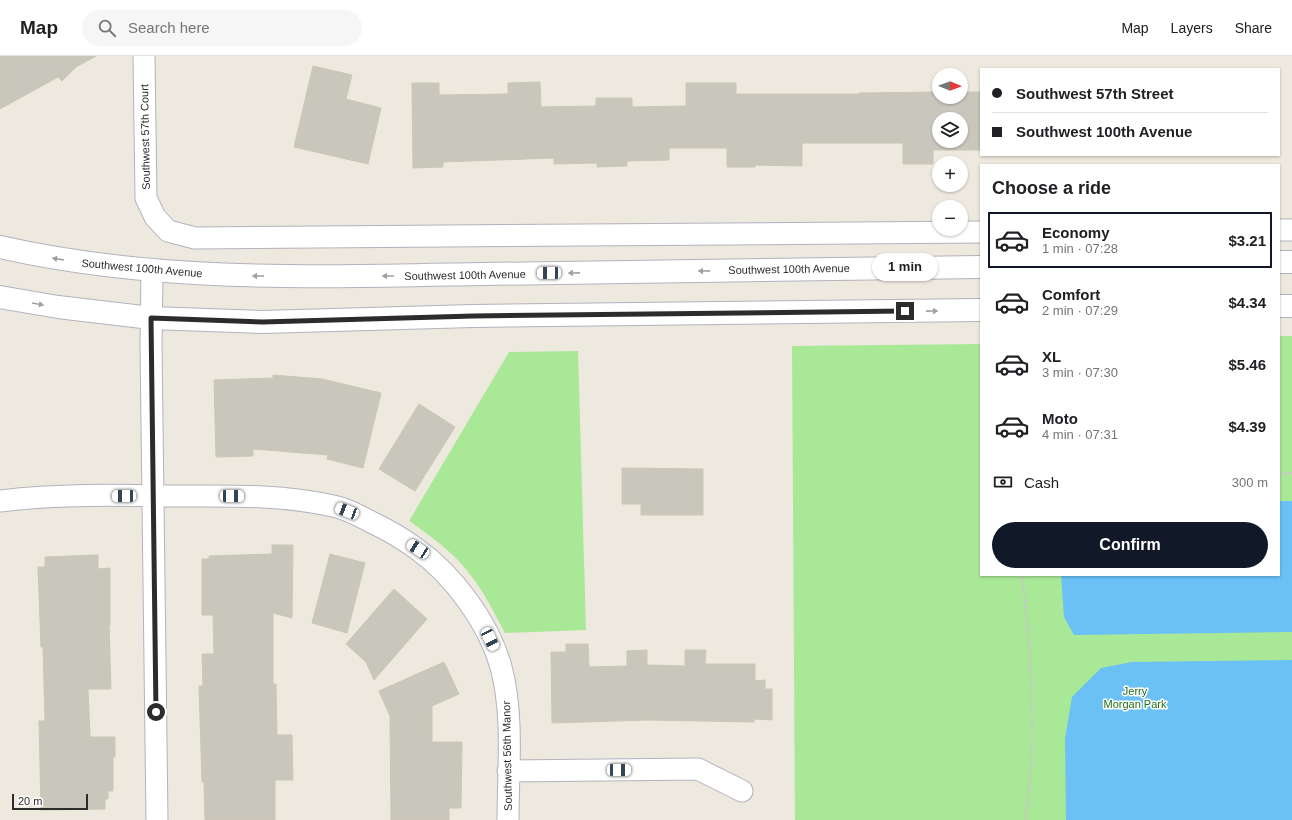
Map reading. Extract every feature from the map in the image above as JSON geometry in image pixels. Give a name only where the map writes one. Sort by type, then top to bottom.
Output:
[{"type":"main road","name":"Southwest 100th Avenue","points":[[0,247],[56,259],[152,271],[250,276],[389,276],[980,266]]},
{"type":"main road","points":[[1280,262],[1292,262]]},
{"type":"main road","points":[[0,296],[58,307],[151,318],[263,322],[473,316],[980,310]]},
{"type":"main road","points":[[1280,306],[1292,306]]},
{"type":"street","name":"Southwest 57th Court","points":[[144,56],[146,198],[155,217],[168,231],[195,238],[980,232]]},
{"type":"street","points":[[1280,230],[1292,230]]},
{"type":"street","points":[[152,271],[151,318],[157,820]]},
{"type":"street","name":"Southwest 56th Manor","points":[[0,501],[50,497],[153,496],[264,497],[299,499],[335,506],[360,516],[389,531],[418,549],[455,586],[486,630],[500,666],[508,716],[508,820]]},
{"type":"street","points":[[508,771],[698,769],[742,791]]},
{"type":"path","points":[[1280,474],[1292,473]]},
{"type":"path","points":[[1022,576],[1030,637],[1032,699],[1031,765],[1026,820]]},
{"type":"green space","name":"Jerry Morgan Park","points":[[1280,336],[1292,336],[1292,820],[795,820],[792,346],[980,344],[980,576],[1280,576]]},
{"type":"green space","points":[[578,351],[586,630],[505,633],[486,597],[466,569],[443,546],[409,521],[509,352]]},
{"type":"water","points":[[1280,501],[1292,501],[1292,632],[1074,635],[1064,617],[1061,576],[1280,576]]},
{"type":"water","points":[[1292,660],[1292,820],[1066,820],[1065,739],[1072,697],[1101,668],[1132,662]]},
{"type":"building","points":[[0,56],[96,56],[76,67],[62,81],[58,77],[0,109]]},
{"type":"building","points":[[313,66],[352,75],[346,99],[381,108],[368,164],[294,147]]},
{"type":"building","points":[[540,82],[541,107],[596,106],[596,98],[632,98],[632,107],[686,106],[686,83],[736,83],[736,94],[859,94],[932,92],[932,104],[968,104],[968,92],[980,92],[980,150],[933,150],[932,164],[903,164],[903,143],[802,143],[802,166],[755,165],[755,167],[727,167],[727,148],[669,148],[669,160],[627,161],[627,166],[597,167],[597,163],[554,164],[554,158],[443,162],[443,167],[413,168],[412,83],[439,83],[439,95],[508,94],[508,83]]},
{"type":"building","points":[[273,375],[322,379],[381,393],[363,468],[327,459],[328,455],[253,449],[253,456],[216,457],[214,380],[273,378]]},
{"type":"building","points":[[419,404],[455,427],[415,491],[379,469]]},
{"type":"building","points":[[622,468],[703,469],[703,515],[641,515],[641,504],[622,504]]},
{"type":"building","points":[[272,545],[293,545],[292,618],[273,613],[273,684],[276,684],[277,735],[292,735],[293,780],[275,780],[275,820],[205,820],[204,782],[202,782],[199,686],[203,686],[202,654],[214,654],[213,615],[202,615],[202,559],[209,559],[209,556],[272,554]]},
{"type":"building","points":[[330,554],[365,563],[347,633],[312,623]]},
{"type":"building","points":[[98,555],[98,569],[110,568],[109,625],[111,689],[88,689],[90,737],[115,737],[115,757],[113,757],[113,791],[108,791],[108,799],[105,799],[105,809],[41,810],[39,721],[45,721],[43,647],[41,647],[38,567],[45,567],[45,557]]},
{"type":"building","points":[[394,589],[427,619],[374,680],[366,662],[346,644]]},
{"type":"building","points":[[566,644],[588,644],[589,667],[627,666],[627,651],[647,650],[647,665],[685,666],[685,650],[706,650],[705,664],[755,664],[755,681],[765,680],[765,689],[772,689],[772,720],[754,719],[754,722],[648,720],[552,723],[551,652],[566,652]]},
{"type":"building","points":[[444,662],[459,694],[432,706],[432,742],[462,742],[461,808],[449,808],[449,820],[391,820],[390,716],[379,691]]},
{"type":"route","points":[[156,712],[151,318],[263,322],[473,316],[905,311]]}]
